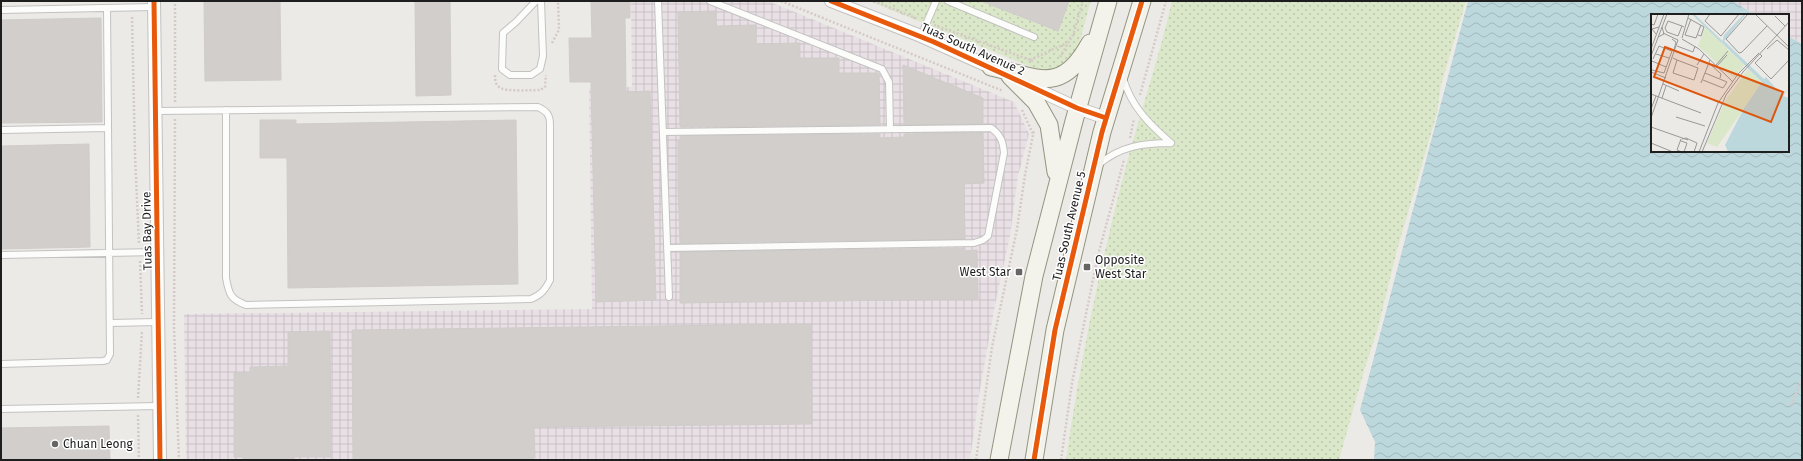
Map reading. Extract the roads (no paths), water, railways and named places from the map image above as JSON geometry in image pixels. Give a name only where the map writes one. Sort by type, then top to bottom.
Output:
[{"type":"street","name":"Tuas South Avenue 2","points":[[831,1],[921,36],[991,67],[1009,85],[1106,118]]},
{"type":"street","name":"Tuas South Avenue 5","points":[[999,460],[1034,276],[1077,108],[1108,1]]},
{"type":"street","name":"Tuas South Avenue 5","points":[[1034,460],[1055,330],[1092,170],[1120,69],[1142,1]]},
{"type":"street","name":"Tuas Bay Drive","points":[[154,4],[160,460]]},
{"type":"street","points":[[991,67],[1042,79],[1058,76],[1069,72],[1076,65],[1099,30]]},
{"type":"street","points":[[1009,85],[1036,102],[1049,125],[1053,144],[1057,184]]},
{"type":"lane","points":[[536,1],[503,33],[502,69],[510,75],[531,75],[540,69],[542,56],[541,1]]},
{"type":"lane","points":[[658,1],[669,297]]},
{"type":"lane","points":[[710,1],[882,69],[887,75],[889,82],[890,129]]},
{"type":"lane","points":[[921,36],[936,1]]},
{"type":"lane","points":[[948,1],[1034,37]]},
{"type":"lane","points":[[1,10],[132,8],[154,4]]},
{"type":"lane","points":[[1,364],[107,360],[110,354],[107,8]]},
{"type":"lane","points":[[1092,170],[1108,157],[1128,148],[1142,144],[1171,143],[1151,125],[1137,109],[1126,91],[1120,69]]},
{"type":"lane","points":[[156,110],[538,107],[545,110],[550,116],[550,280],[546,288],[540,295],[531,299],[246,305],[234,301],[228,291],[226,278],[226,110]]},
{"type":"lane","points":[[1,130],[108,128]]},
{"type":"lane","points":[[663,132],[991,128],[999,133],[1003,144],[1004,153],[988,236],[983,240],[974,243],[667,248]]},
{"type":"lane","points":[[1,254],[158,252]]},
{"type":"lane","points":[[110,323],[158,322]]},
{"type":"lane","points":[[1,409],[159,406]]},
{"type":"water","points":[[1468,1],[1733,1],[1753,14],[1651,14],[1651,152],[1789,152],[1789,37],[1802,44],[1802,460],[1374,460],[1375,442],[1360,410]]},
{"type":"place","name":"Opposite West Star","points":[[1087,267]]},
{"type":"place","name":"West Star","points":[[1019,272]]},
{"type":"place","name":"Chuan Leong","points":[[55,444]]}]
